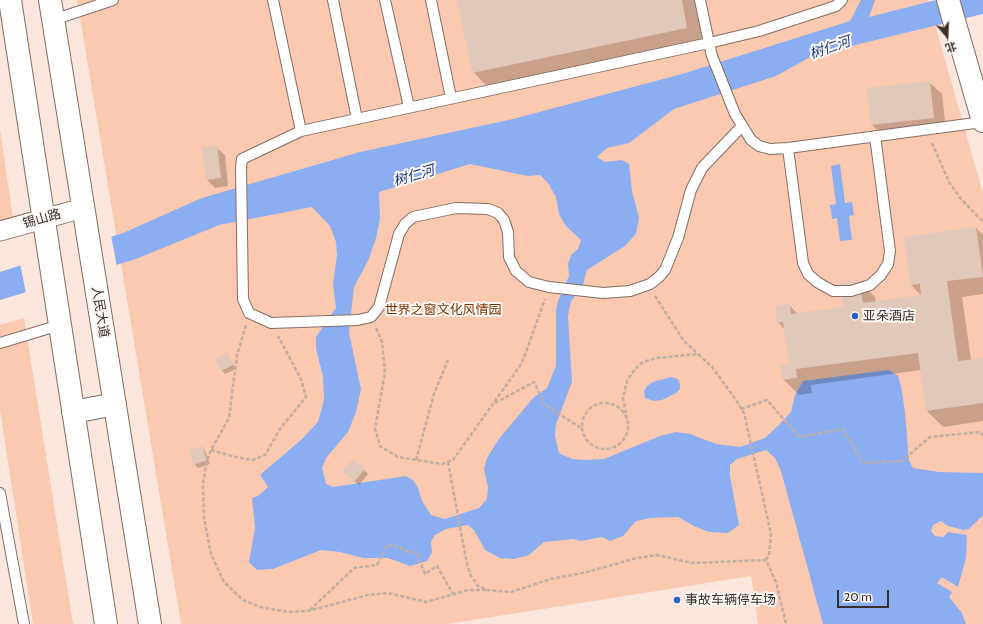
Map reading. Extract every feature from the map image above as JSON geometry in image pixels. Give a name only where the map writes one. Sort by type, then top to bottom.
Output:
[{"type":"main road","points":[[10,0],[106,624]]},
{"type":"main road","points":[[948,0],[983,121]]},
{"type":"main road","name":"人民大道","points":[[52,10],[150,624]]},
{"type":"main road","points":[[73,412],[115,404]]},
{"type":"street","name":"锡山路","points":[[0,242],[84,208]]},
{"type":"street","name":"锡山路","points":[[0,231],[44,224]]},
{"type":"lane","points":[[52,10],[113,0]]},
{"type":"lane","points":[[273,0],[301,131]]},
{"type":"lane","points":[[334,0],[357,119]]},
{"type":"lane","points":[[385,0],[409,107]]},
{"type":"lane","points":[[431,0],[451,98]]},
{"type":"lane","points":[[700,0],[712,56],[735,114],[751,140],[759,146],[770,148],[788,148],[983,121]]},
{"type":"lane","points":[[742,126],[702,168],[691,190],[678,238],[665,270],[659,278],[630,291],[604,293],[554,287],[530,282],[516,271],[509,257],[508,232],[504,220],[498,213],[488,209],[456,208],[413,217],[405,224],[399,234],[379,308],[371,317],[358,320],[271,323],[249,313],[243,300],[242,160],[301,131],[759,31],[836,6],[842,0]]},
{"type":"lane","points":[[788,148],[803,263],[808,274],[817,282],[833,291],[851,291],[870,285],[881,275],[888,264],[890,250],[875,136]]},
{"type":"lane","points":[[0,343],[60,325]]},
{"type":"lane","points":[[1,499],[24,624]]},
{"type":"path","points":[[926,129],[949,182],[961,199],[983,222]]},
{"type":"path","points":[[646,285],[684,341],[712,368],[741,409],[749,437],[771,534],[769,555],[766,560]]},
{"type":"path","points":[[371,317],[382,342],[385,372],[376,429],[380,446],[398,457],[442,464],[453,460],[522,364],[554,287]]},
{"type":"path","points":[[249,313],[237,355],[230,418],[211,450],[206,465],[203,484],[204,518],[211,554],[224,582],[243,600],[260,607],[288,612],[308,611],[368,595],[388,593],[426,602],[468,590],[511,592],[551,578],[587,572],[637,558],[657,555],[692,563],[766,560]]},
{"type":"path","points":[[211,450],[236,458],[253,460],[264,454],[280,429],[306,397],[301,379],[271,323]]},
{"type":"path","points":[[627,419],[619,407],[604,403],[590,408],[585,413],[582,428],[583,436],[588,442],[601,449],[609,449],[617,446],[627,435],[627,419],[623,398],[627,381],[635,369],[643,362],[656,358],[698,354]]},
{"type":"path","points":[[416,460],[434,394],[448,360]]},
{"type":"path","points":[[495,403],[534,382],[544,404],[582,428]]},
{"type":"path","points":[[741,409],[767,400],[799,437],[843,429],[863,463],[902,461],[930,437],[980,432],[983,435]]},
{"type":"path","points":[[448,462],[470,574],[478,586],[487,590]]},
{"type":"path","points":[[308,611],[354,568],[377,565],[388,544],[417,554],[425,574],[437,566],[453,594]]},
{"type":"path","points":[[766,560],[776,582],[786,624]]},
{"type":"green space","name":"世界之窗文化风情园","points":[[77,0],[928,0],[983,193],[983,624],[758,624],[751,576],[448,624],[181,624]]},
{"type":"green space","points":[[0,130],[13,218],[0,226]]},
{"type":"green space","points":[[24,318],[73,624],[33,624],[0,410],[0,325]]},
{"type":"water","name":"树仁河","points":[[861,0],[875,0],[869,17],[936,0],[983,0],[983,14],[814,55],[776,76],[674,109],[629,143],[607,148],[597,157],[605,162],[622,160],[629,164],[632,191],[639,218],[636,234],[625,246],[587,270],[582,288],[571,301],[568,316],[572,382],[556,424],[555,436],[559,453],[572,459],[586,460],[604,459],[660,436],[676,432],[690,434],[716,444],[740,447],[765,438],[780,424],[791,412],[795,395],[803,381],[889,370],[898,376],[901,386],[905,412],[909,461],[913,468],[939,472],[983,473],[983,515],[969,529],[964,530],[948,526],[941,521],[933,525],[931,531],[935,536],[943,537],[948,532],[967,535],[966,558],[958,587],[942,577],[937,583],[952,592],[949,597],[962,613],[966,624],[823,624],[781,471],[775,458],[766,450],[737,459],[730,465],[730,476],[739,525],[728,533],[709,532],[678,517],[651,518],[636,521],[623,536],[610,541],[602,537],[581,541],[573,539],[544,542],[529,555],[514,559],[500,558],[485,550],[474,530],[468,525],[446,529],[435,535],[431,542],[432,553],[427,561],[410,566],[388,558],[363,558],[340,552],[321,550],[273,569],[257,570],[249,562],[255,528],[252,498],[258,496],[268,487],[260,475],[302,439],[318,422],[324,400],[323,377],[316,348],[316,337],[336,308],[333,284],[337,255],[336,242],[330,226],[312,207],[219,225],[136,259],[0,300],[0,272],[123,233],[202,198],[360,152],[513,119],[682,74],[850,21]],"holes":[[[470,164],[528,176],[540,175],[548,183],[556,197],[559,214],[566,226],[581,240],[578,249],[571,255],[568,264],[569,276],[558,301],[556,310],[556,366],[547,388],[533,398],[499,439],[487,458],[484,469],[488,487],[487,499],[479,508],[445,519],[431,515],[422,501],[418,488],[413,480],[406,476],[333,487],[326,484],[322,468],[326,458],[348,432],[356,412],[361,389],[349,333],[354,287],[368,261],[376,238],[380,219],[379,192]]]},
{"type":"water","points":[[840,164],[845,203],[852,202],[854,215],[849,216],[852,240],[840,241],[837,218],[832,219],[830,205],[836,204],[831,166]]},
{"type":"water","points":[[671,377],[678,379],[680,384],[680,389],[676,393],[662,400],[654,401],[645,398],[644,391],[647,386],[653,382]]},
{"type":"pier","points":[[111,235],[117,267],[26,294],[20,263]]},
{"type":"building","points":[[457,0],[682,0],[687,28],[472,73]]},
{"type":"building","points":[[930,81],[934,118],[871,125],[867,88]]},
{"type":"building","points":[[217,145],[221,178],[206,180],[202,147]]},
{"type":"building","points":[[976,227],[983,277],[947,281],[958,361],[983,358],[983,403],[926,411],[918,353],[796,369],[797,378],[782,380],[780,365],[789,364],[783,322],[777,323],[775,306],[790,304],[791,314],[843,307],[840,282],[859,280],[863,303],[921,295],[920,284],[910,285],[904,237]]},
{"type":"building","points":[[227,353],[233,365],[221,371],[215,359]]},
{"type":"building","points":[[202,446],[207,460],[194,465],[189,451]]},
{"type":"building","points":[[353,459],[365,469],[354,482],[342,471]]},
{"type":"place","name":"亚朵酒店","points":[[855,316]]},
{"type":"place","name":"事故车辆停车场","points":[[677,600]]}]
